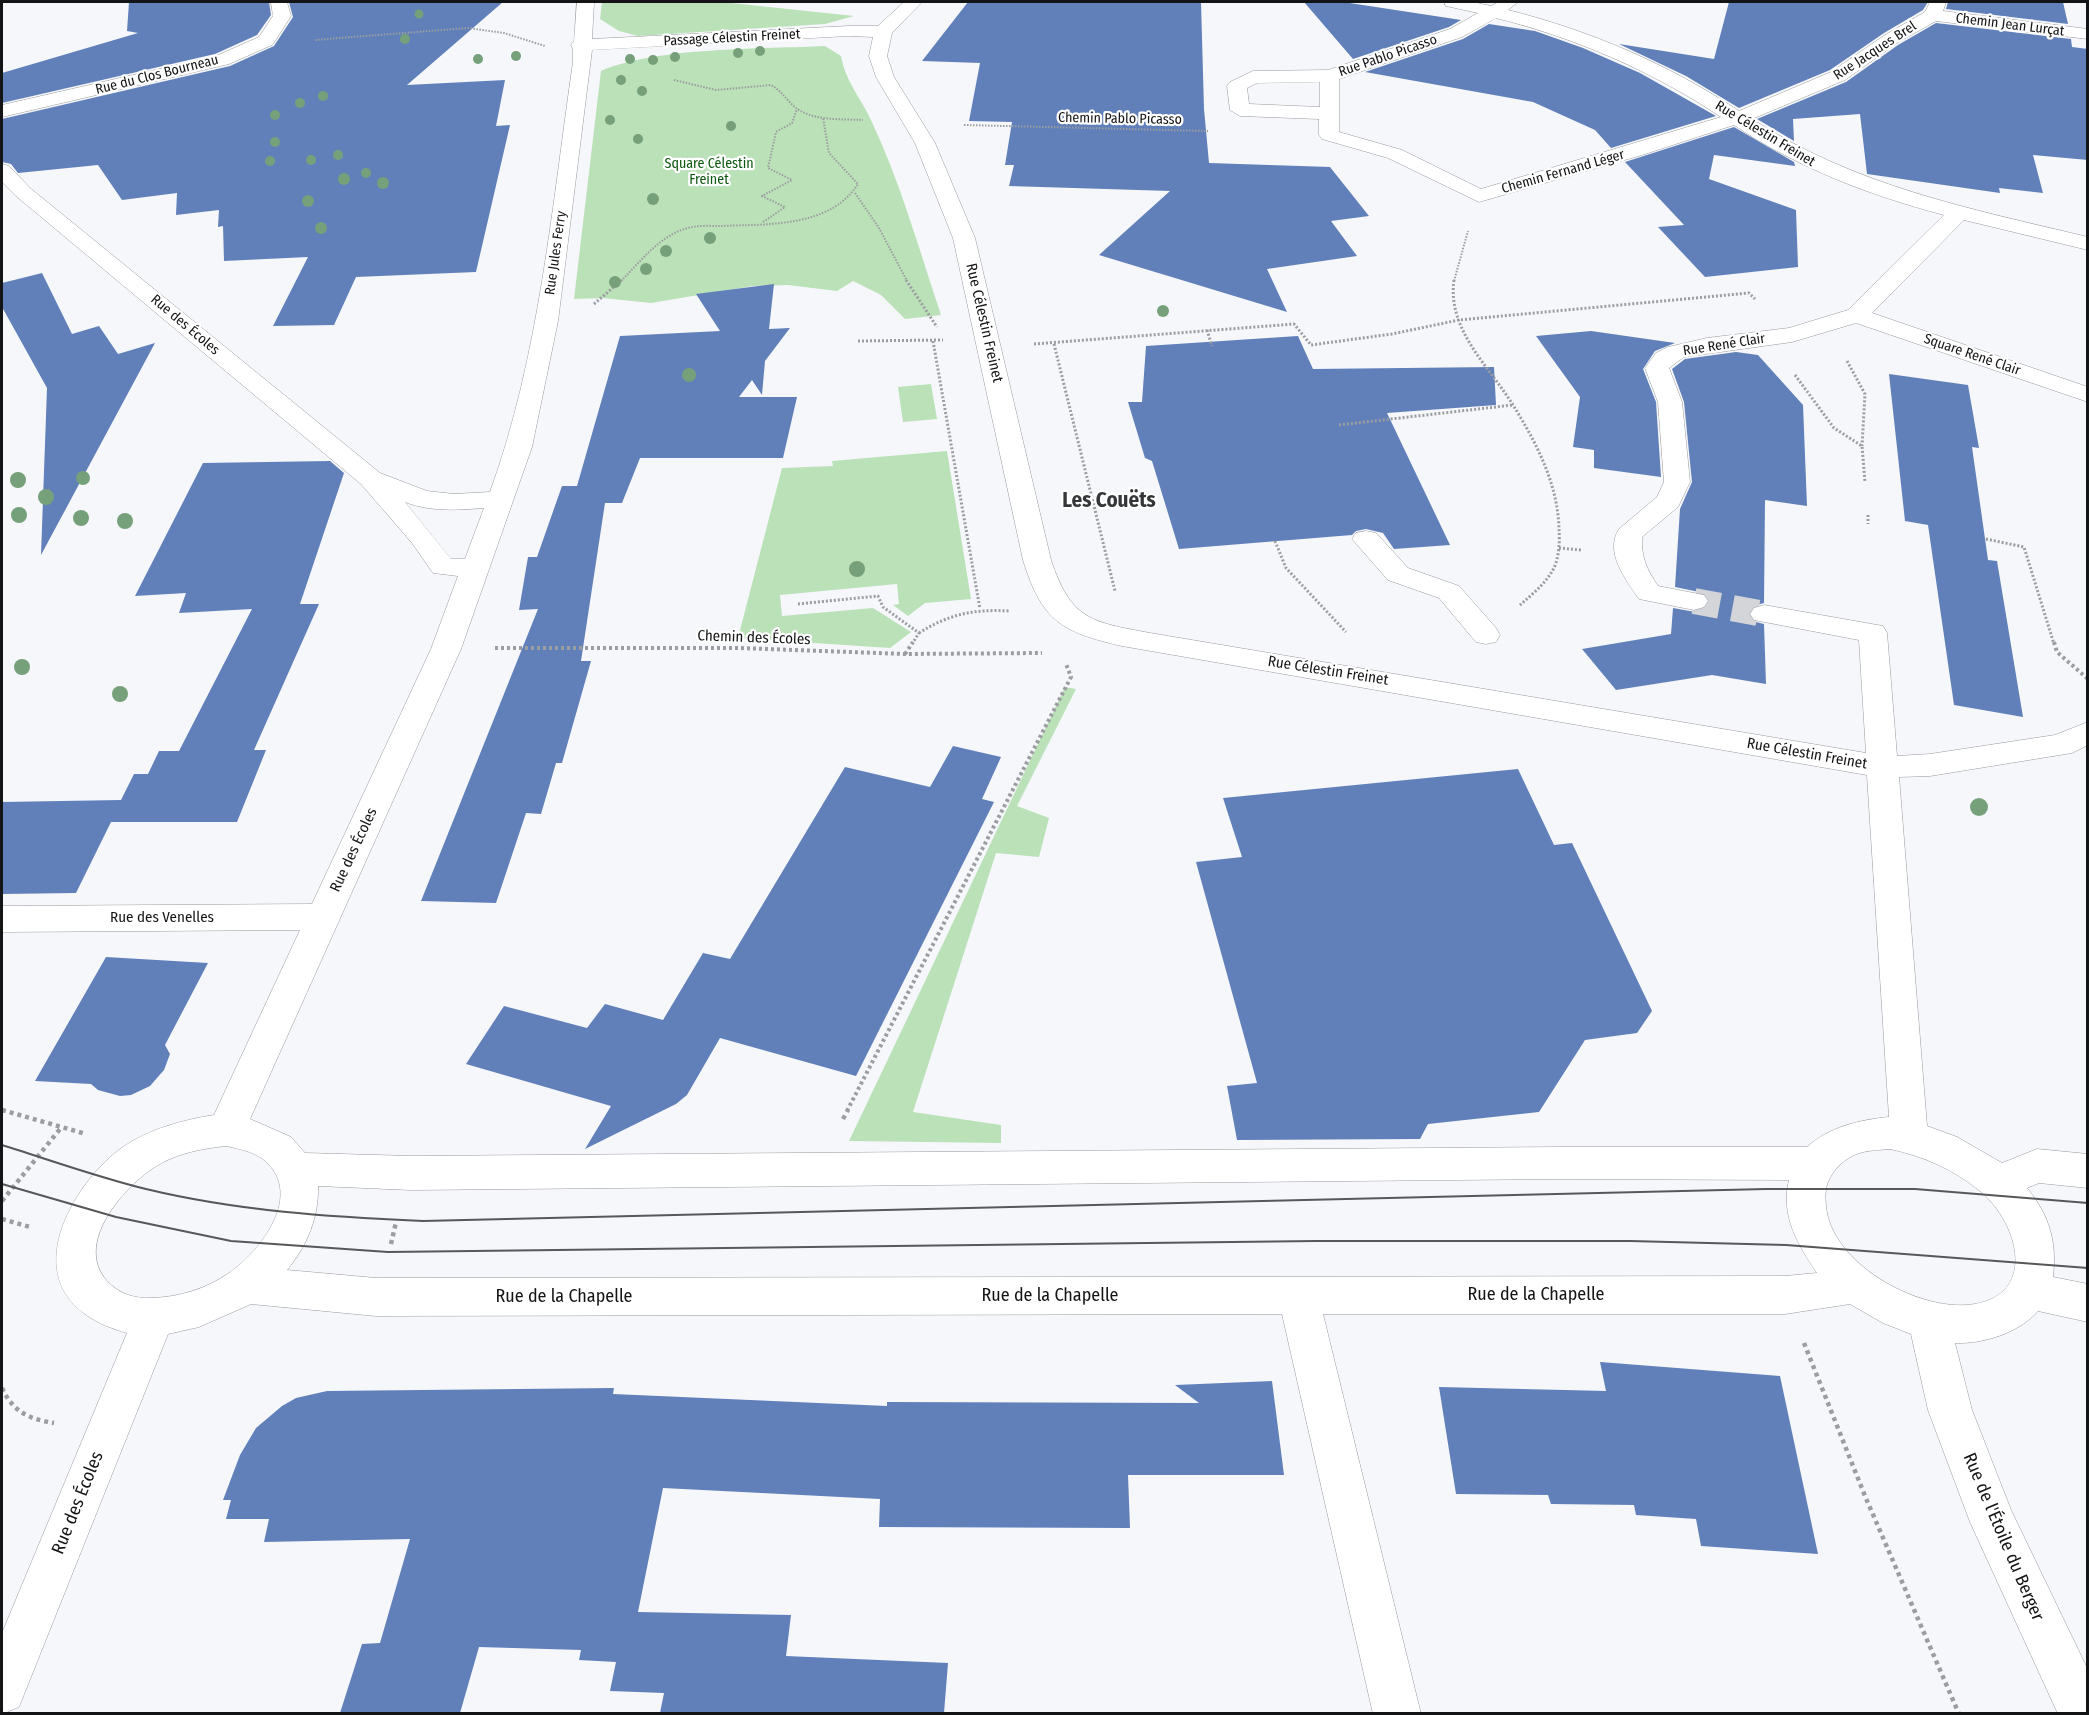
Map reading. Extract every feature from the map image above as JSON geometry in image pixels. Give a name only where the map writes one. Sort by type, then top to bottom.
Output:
[{"type":"street","points":[[266,40],[282,16],[279,2]]},
{"type":"street","name":"Rue Jules Ferry","points":[[498,499],[519,447],[546,321],[581,54],[585,2]]},
{"type":"street","points":[[884,32],[892,21],[914,2]]},
{"type":"street","name":"Rue Célestin Freinet","points":[[1452,2],[1503,6],[1620,54],[1686,86],[1787,150],[1830,171],[1960,212],[2088,244]]},
{"type":"street","name":"Rue Pablo Picasso","points":[[1479,196],[1395,154],[1329,135],[1330,76],[1456,33],[1503,6]]},
{"type":"street","name":"Rue Jacques Brel","points":[[1737,119],[1838,76],[1935,8]]},
{"type":"street","name":"Chemin Jean Lurçat","points":[[1935,8],[2088,34]]},
{"type":"street","name":"Passage Célestin Freinet","points":[[581,54],[849,31],[884,32]]},
{"type":"street","name":"Rue Célestin Freinet","points":[[884,32],[878,56],[885,77],[925,143],[964,238],[991,346],[1037,560],[1048,593],[1066,616],[1098,631],[1150,642],[1884,767],[1909,1136]]},
{"type":"street","name":"Rue du Clos Bourneau","points":[[2,111],[222,60],[266,40]]},
{"type":"street","points":[[1329,113],[1240,110],[1237,86],[1253,77],[1330,76]]},
{"type":"street","name":"Chemin Fernand Léger","points":[[1479,196],[1737,119]]},
{"type":"street","name":"Rue des Écoles","points":[[2,170],[23,192],[370,478],[422,537],[443,567],[476,568]]},
{"type":"street","name":"Rue René Clair","points":[[1694,601],[1649,593],[1632,568],[1627,554],[1629,535],[1668,501],[1677,482],[1670,402],[1657,368],[1664,358],[1676,352],[1707,345],[1792,335],[1856,315],[1960,212]]},
{"type":"street","name":"Square René Clair","points":[[1856,315],[2088,394]]},
{"type":"street","name":"Rue des Écoles","points":[[226,1130],[446,649],[476,568],[498,499],[454,502],[422,499],[370,478]]},
{"type":"street","points":[[1366,539],[1398,574],[1449,592],[1486,635]]},
{"type":"street","points":[[1764,614],[1873,633],[1884,767],[1930,765],[2061,745],[2088,732]]},
{"type":"street","name":"Rue des Venelles","points":[[2,919],[323,917]]},
{"type":"street","points":[[226,1130],[267,1140],[286,1154],[295,1169],[300,1202],[290,1233],[276,1254],[245,1284],[205,1306],[188,1312],[154,1317],[129,1315],[104,1305],[95,1298],[81,1279],[76,1256],[78,1232],[96,1198],[124,1169],[154,1149],[190,1135],[226,1130]]},
{"type":"street","points":[[1879,1134],[1909,1136],[1941,1146],[1965,1157],[1997,1183],[2020,1210],[2033,1239],[2035,1270],[2028,1291],[2010,1310],[1983,1322],[1955,1324],[1928,1320],[1895,1308],[1855,1285],[1832,1261],[1818,1241],[1809,1218],[1807,1182],[1814,1164],[1833,1146],[1849,1138],[1879,1134]]},
{"type":"street","points":[[295,1169],[411,1173],[1560,1163],[1814,1164]]},
{"type":"street","points":[[1997,1183],[2037,1166],[2088,1171]]},
{"type":"street","name":"Rue de la Chapelle","points":[[245,1284],[376,1297],[1785,1295],[1806,1294],[1855,1285]]},
{"type":"street","points":[[2028,1291],[2088,1303]]},
{"type":"street","points":[[1298,1296],[1397,1713]]},
{"type":"street","name":"Rue des Écoles","points":[[2,1690],[154,1317]]},
{"type":"street","name":"Rue de l'Étoile du Berger","points":[[1928,1320],[1950,1410],[1993,1522],[2083,1713]]},
{"type":"path","points":[[266,40],[328,40],[442,29],[488,29],[551,47],[551,63],[581,54]]},
{"type":"path","name":"Chemin Pablo Picasso","points":[[760,223],[785,207],[762,196],[792,180],[768,168],[776,132],[792,123],[797,109],[823,118],[848,121],[881,119],[983,126],[1213,131]]},
{"type":"path","points":[[589,308],[603,298],[659,245],[687,228],[814,217],[836,209],[855,192],[858,184],[829,153],[823,118]]},
{"type":"path","points":[[855,192],[879,228],[901,273],[922,301],[946,340],[858,342]]},
{"type":"path","points":[[1479,196],[1453,285],[1459,320],[1469,343],[1513,405],[1539,454],[1552,486],[1559,520],[1558,548]]},
{"type":"path","points":[[991,346],[1054,344],[1294,324],[1311,345],[1392,334],[1459,320],[1749,294],[1792,335]]},
{"type":"path","points":[[1820,326],[1851,365],[1865,394],[1862,446],[1865,482]]},
{"type":"path","points":[[1207,330],[1212,346]]},
{"type":"path","points":[[1757,340],[1790,368],[1834,428],[1862,446]]},
{"type":"path","points":[[933,341],[980,609]]},
{"type":"path","points":[[1054,344],[1117,597]]},
{"type":"path","points":[[1339,424],[1513,405]]},
{"type":"path","points":[[1868,515],[1868,524]]},
{"type":"path","points":[[1986,539],[2024,547],[2057,652],[2088,679]]},
{"type":"path","points":[[1275,541],[1286,568],[1339,622],[1348,636]]},
{"type":"path","points":[[798,604],[878,596],[883,607],[919,633]]},
{"type":"path","points":[[905,654],[919,633],[943,617],[980,609],[1066,616]]},
{"type":"path","name":"Chemin des Écoles","points":[[446,649],[739,648],[905,654],[1050,653]]},
{"type":"path","points":[[817,1169],[1071,677],[1064,661]]},
{"type":"path","points":[[2,1110],[60,1128],[154,1149]]},
{"type":"path","points":[[2,1201],[60,1128]]},
{"type":"path","points":[[376,1297],[411,1173]]},
{"type":"path","points":[[1785,1295],[1865,1496],[1959,1713]]},
{"type":"path","points":[[2,1388],[7,1402],[19,1414],[31,1420],[59,1424],[110,1424]]},
{"type":"green space","points":[[602,2],[722,2],[854,16],[825,24],[638,36],[619,31],[600,19]]},
{"type":"green space","name":"Square Célestin Freinet","points":[[825,46],[841,56],[849,81],[881,142],[941,315],[905,319],[881,295],[853,281],[837,291],[788,285],[753,286],[651,303],[603,298],[574,299],[601,71],[623,63],[679,53]]},
{"type":"green space","points":[[931,384],[937,419],[903,422],[898,387]]},
{"type":"green space","points":[[947,451],[971,599],[925,603],[908,616],[893,605],[899,604],[897,584],[780,595],[782,616],[873,608],[911,632],[890,648],[738,638],[782,468],[833,466],[832,461]]},
{"type":"green space","points":[[1065,687],[1076,689],[1017,806],[1049,818],[1039,857],[996,853],[913,1112],[1001,1125],[1001,1143],[849,1141]]},
{"type":"building","points":[[129,2],[269,2],[271,15],[257,35],[215,54],[2,103],[2,73],[138,33],[127,31]]},
{"type":"building","points":[[289,2],[503,2],[407,85],[505,80],[496,126],[510,125],[476,272],[356,277],[334,325],[273,326],[308,257],[224,261],[223,226],[218,227],[219,210],[176,215],[177,193],[122,200],[98,165],[18,173],[11,164],[2,162],[2,119],[230,66],[274,46],[293,17]]},
{"type":"building","points":[[968,2],[1201,2],[1204,109],[1209,163],[1330,167],[1369,216],[1331,221],[1357,256],[1267,269],[1287,312],[1099,255],[1170,191],[1009,186],[1014,165],[1005,165],[1012,122],[969,121],[980,63],[922,61]]},
{"type":"building","points":[[1304,2],[1343,2],[1461,20],[1449,27],[1353,59]]},
{"type":"building","points":[[1729,2],[1928,2],[1923,10],[1884,33],[1830,70],[1739,108],[1686,76],[1619,44],[1714,59]]},
{"type":"building","points":[[1948,2],[2063,2],[2068,24],[1946,9]]},
{"type":"building","points":[[1936,23],[2071,39],[2072,47],[2088,49],[2088,160],[2033,155],[2043,193],[1999,188],[2000,193],[1867,174],[1860,114],[1793,119],[1794,141],[1757,119],[1846,82],[1898,45]]},
{"type":"building","points":[[1489,24],[1535,31],[1583,48],[1640,73],[1716,116],[1611,148],[1595,130],[1533,102],[1365,72],[1463,39]]},
{"type":"building","points":[[1734,127],[1794,162],[1795,166],[1714,155],[1709,179],[1796,210],[1798,267],[1705,277],[1658,227],[1684,225],[1625,162]]},
{"type":"building","points":[[42,273],[72,334],[99,326],[118,354],[155,343],[41,555],[47,388],[2,307],[2,283]]},
{"type":"building","points":[[774,284],[769,329],[790,328],[765,361],[762,395],[752,380],[739,397],[797,397],[783,458],[640,458],[622,503],[605,503],[581,661],[591,661],[562,763],[556,763],[541,814],[526,813],[496,903],[421,901],[538,609],[519,610],[528,557],[537,557],[562,486],[577,486],[620,336],[720,331],[696,294]]},
{"type":"building","points":[[1591,331],[1675,343],[1655,351],[1643,369],[1656,402],[1661,477],[1594,468],[1594,450],[1573,447],[1580,397],[1536,336]]},
{"type":"building","points":[[1298,336],[1313,369],[1494,367],[1496,405],[1387,413],[1450,545],[1394,549],[1383,533],[1366,529],[1356,531],[1352,535],[1179,549],[1152,461],[1145,458],[1128,402],[1142,402],[1146,346]]},
{"type":"building","points":[[1736,352],[1758,355],[1803,405],[1807,506],[1765,500],[1764,603],[1753,606],[1748,613],[1752,621],[1764,624],[1766,684],[1712,675],[1616,690],[1582,649],[1671,634],[1673,608],[1695,612],[1705,609],[1710,602],[1704,593],[1675,587],[1680,509],[1692,482],[1684,402],[1672,369],[1685,359]]},
{"type":"building","points":[[1889,374],[1968,385],[1979,448],[1972,447],[1988,560],[1997,561],[2023,717],[1954,705],[1928,525],[1905,521]]},
{"type":"building","points":[[330,461],[344,473],[300,604],[319,604],[254,750],[266,750],[237,822],[111,822],[76,893],[2,894],[2,802],[121,800],[134,774],[148,774],[159,751],[179,751],[252,609],[179,613],[186,593],[135,596],[203,463]]},
{"type":"building","points":[[953,746],[1001,757],[982,799],[994,802],[856,1076],[720,1038],[687,1095],[676,1104],[585,1149],[611,1106],[466,1064],[504,1006],[587,1028],[605,1004],[663,1020],[703,953],[730,959],[845,767],[930,787]]},
{"type":"building","points":[[1518,769],[1554,845],[1572,843],[1652,1011],[1637,1033],[1585,1040],[1539,1112],[1428,1124],[1420,1139],[1237,1140],[1227,1086],[1257,1083],[1196,862],[1242,857],[1223,798]]},
{"type":"building","points":[[106,957],[208,963],[165,1045],[170,1054],[164,1070],[150,1086],[131,1095],[120,1096],[98,1090],[91,1084],[35,1081]]},
{"type":"building","points":[[1600,1362],[1780,1376],[1818,1554],[1701,1546],[1696,1519],[1636,1515],[1634,1505],[1551,1504],[1548,1495],[1456,1494],[1439,1387],[1606,1391]]},
{"type":"building","points":[[1272,1381],[1284,1475],[1128,1475],[1130,1528],[879,1527],[880,1499],[663,1488],[638,1612],[791,1615],[786,1656],[948,1663],[944,1713],[660,1713],[664,1693],[610,1691],[616,1662],[579,1660],[581,1650],[479,1647],[460,1713],[340,1713],[362,1644],[380,1643],[410,1539],[264,1542],[269,1519],[226,1519],[231,1500],[223,1500],[240,1455],[256,1428],[282,1406],[296,1398],[327,1391],[614,1388],[613,1394],[887,1406],[887,1402],[1199,1403],[1175,1385]]},
{"type":"tunnel","points":[[1694,601],[1764,614]]},
{"type":"tram line","points":[[2,1145],[110,1179],[180,1197],[284,1212],[423,1221],[1766,1189],[1915,1189],[2088,1203]]},
{"type":"tram line","points":[[2,1184],[116,1217],[231,1241],[388,1252],[1316,1241],[1630,1241],[1786,1245],[2088,1268]]},
{"type":"district","name":"Les Couëts","points":[[1109,501]]}]
